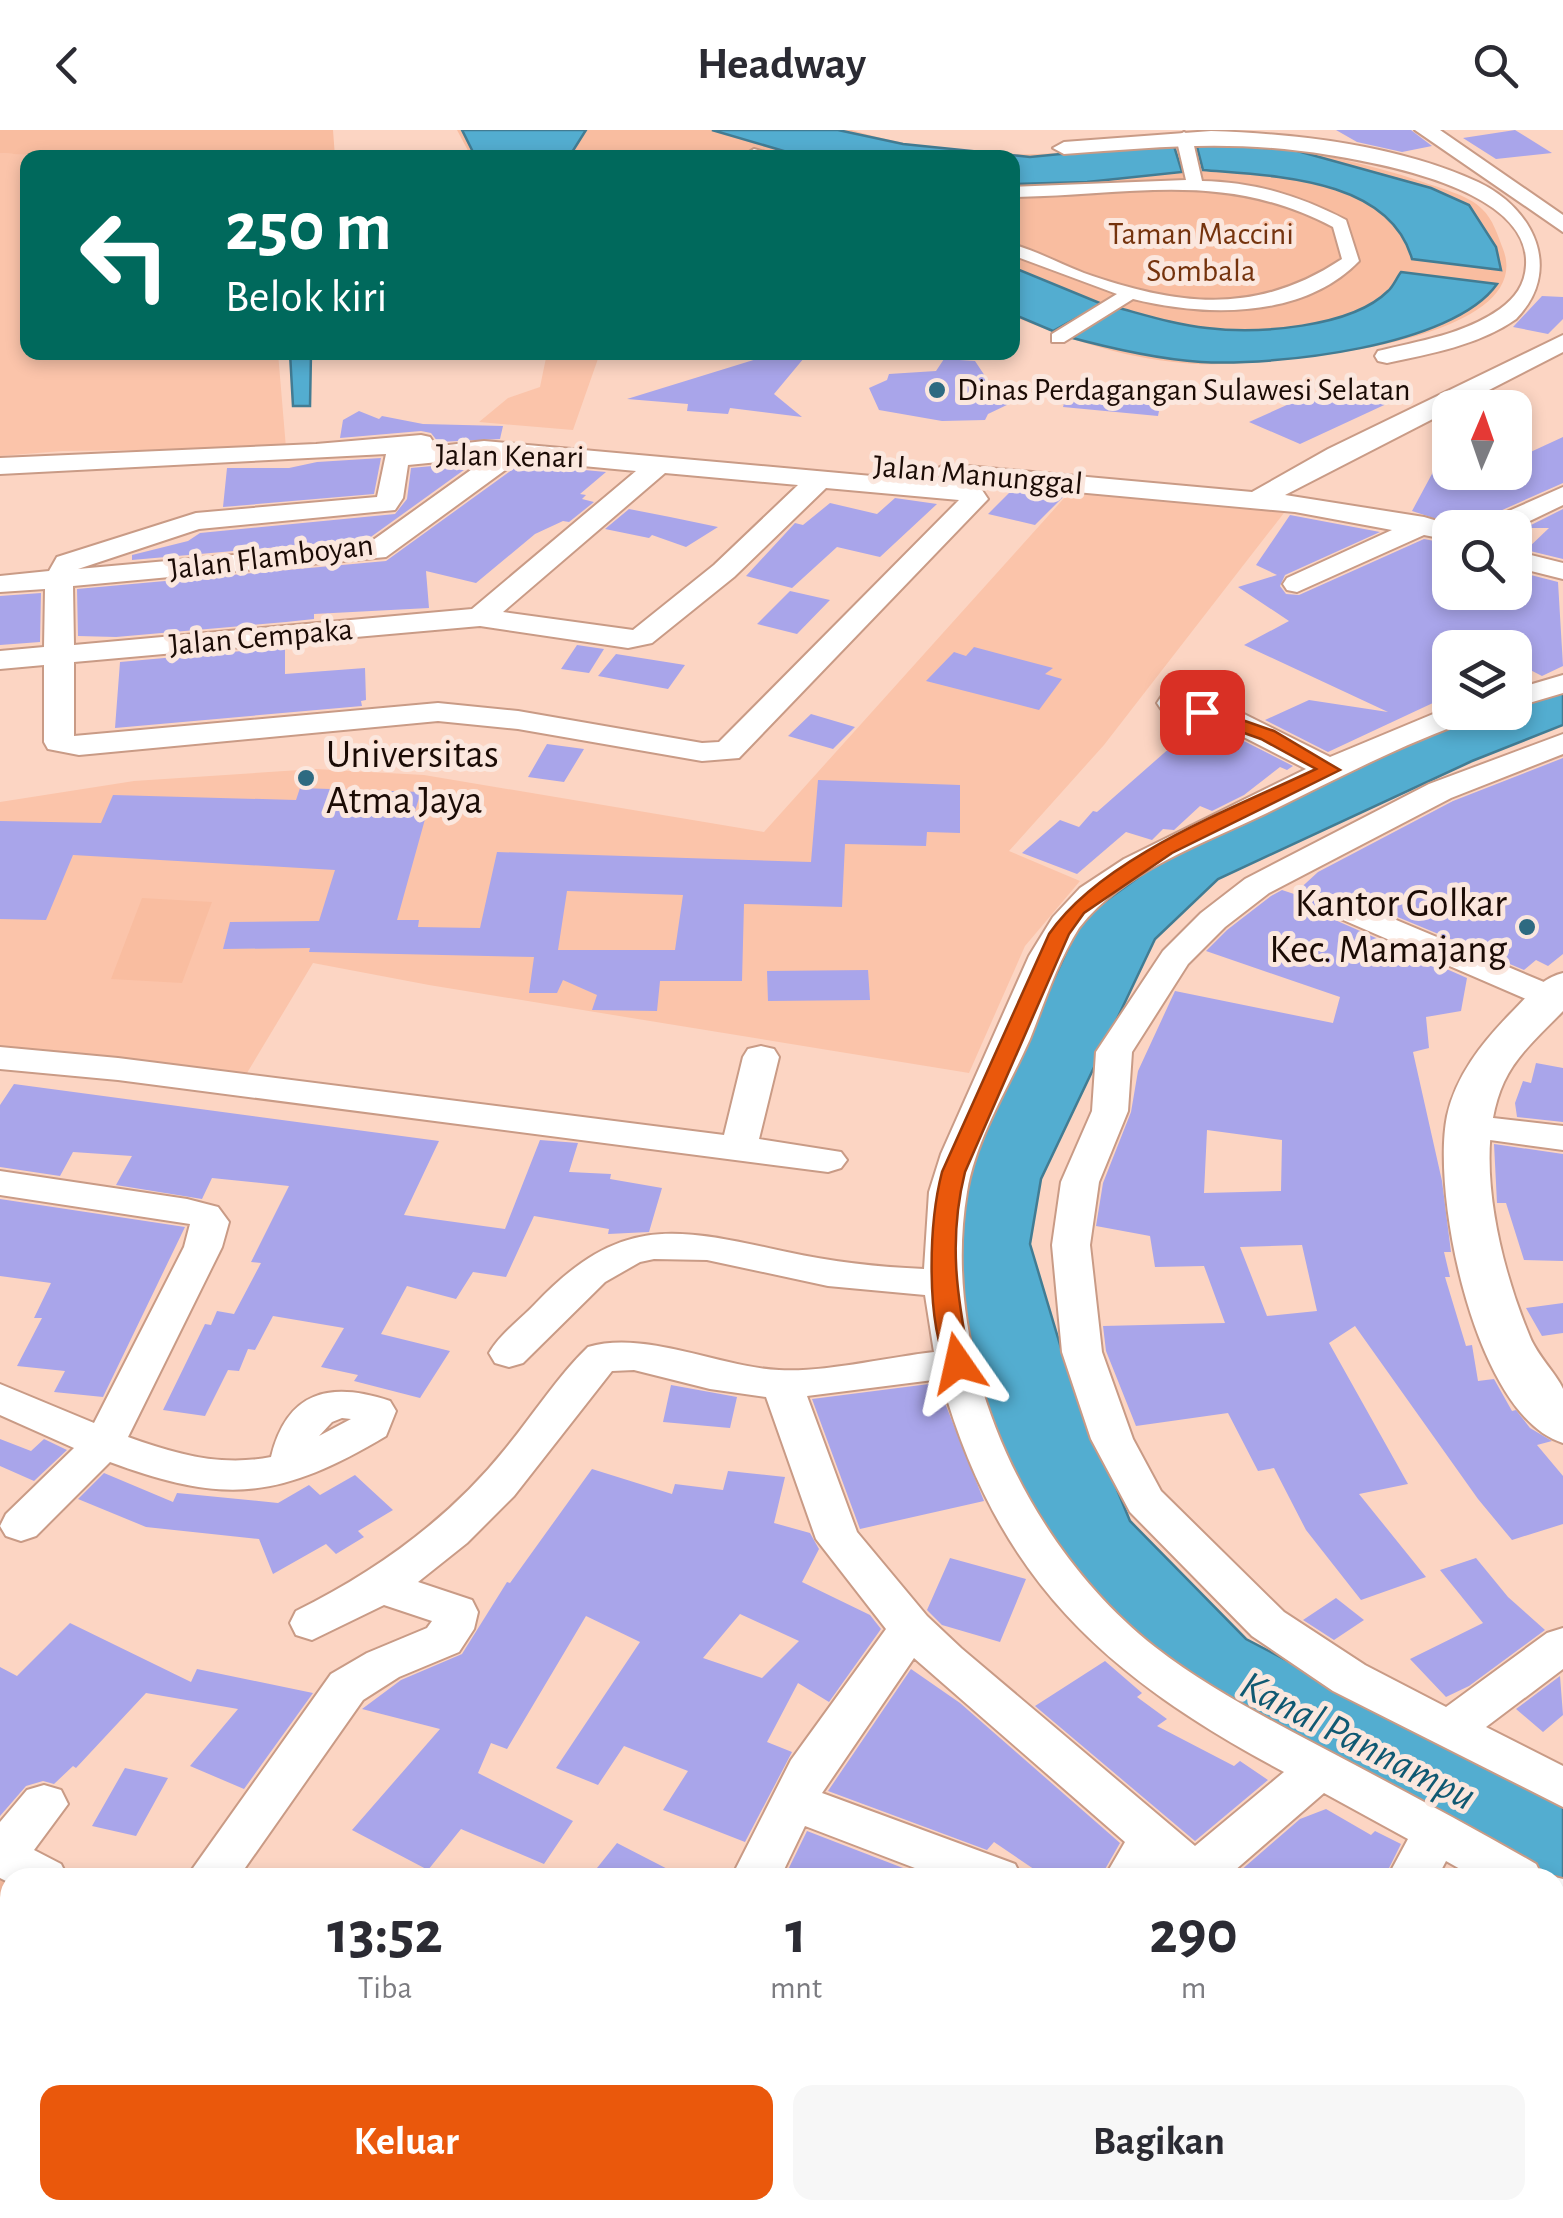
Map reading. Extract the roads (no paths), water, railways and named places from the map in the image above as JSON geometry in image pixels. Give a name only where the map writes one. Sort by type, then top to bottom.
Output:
[{"type":"street","points":[[1084,130],[1059,141],[1185,139],[1308,146],[1408,166],[1474,190],[1502,205],[1522,222],[1538,260],[1536,281],[1524,300],[1498,320],[1468,334],[1387,356]]},
{"type":"street","points":[[1426,130],[1563,225]]},
{"type":"street","points":[[1185,139],[1195,178]]},
{"type":"street","points":[[1020,192],[1067,194],[1195,178],[1257,190],[1312,206],[1340,224],[1351,261],[1314,285],[1277,299],[1205,304],[1124,297],[1020,252]]},
{"type":"street","points":[[1059,336],[1124,297]]},
{"type":"street","points":[[1257,500],[1337,455],[1563,342]]},
{"type":"street","points":[[0,466],[160,455],[306,455],[508,444]]},
{"type":"street","name":"Jalan Manunggal","points":[[508,444],[1257,500],[1432,527]]},
{"type":"street","name":"Jalan Kenari","points":[[58,656],[58,736],[64,746],[438,712],[518,720],[718,754],[737,746],[975,499],[971,493],[508,444],[403,456],[394,461],[390,498],[385,504],[196,521],[76,558],[67,563],[59,578]]},
{"type":"street","name":"Jalan Flamboyan","points":[[0,584],[376,550],[508,444]]},
{"type":"street","points":[[480,617],[661,463]]},
{"type":"street","name":"Jalan Cempaka","points":[[0,660],[480,617],[628,639],[642,637],[724,572],[821,478]]},
{"type":"street","points":[[1532,510],[1563,496]]},
{"type":"street","points":[[1298,584],[1432,530]]},
{"type":"street","points":[[1532,563],[1563,571]]},
{"type":"street","points":[[58,656],[59,578]]},
{"type":"street","points":[[1532,693],[1563,684]]},
{"type":"street","points":[[1172,703],[1232,720],[1330,770]]},
{"type":"street","points":[[1432,726],[1165,849],[1077,909],[1048,956],[954,1172],[944,1225],[942,1282],[958,1363],[998,1478],[1033,1544],[1084,1608],[1167,1680],[1240,1728],[1501,1868]]},
{"type":"street","points":[[1563,743],[1440,792],[1257,886],[1175,958],[1114,1052],[1110,1110],[1080,1182],[1071,1245],[1082,1352],[1112,1439],[1144,1501],[1268,1624],[1349,1678],[1563,1788]]},
{"type":"street","points":[[1339,906],[1557,992],[1510,1042],[1480,1084],[1467,1127],[1467,1184],[1484,1274],[1501,1332],[1522,1372],[1563,1424]]},
{"type":"street","points":[[739,1146],[760,1057]]},
{"type":"street","points":[[0,1058],[100,1067],[828,1160]]},
{"type":"street","points":[[1467,1127],[1563,1138]]},
{"type":"street","points":[[0,1183],[187,1211],[210,1222],[203,1247],[105,1442],[21,1525]]},
{"type":"street","points":[[509,1353],[606,1263],[648,1248],[694,1245],[873,1280],[942,1282]]},
{"type":"street","points":[[312,1623],[382,1587],[462,1525],[602,1357],[634,1356],[710,1375],[782,1385],[958,1363]]},
{"type":"street","points":[[782,1385],[838,1539],[911,1628],[975,1692],[1118,1805],[1140,1858],[1171,1868]]},
{"type":"street","points":[[0,1398],[182,1469],[236,1477],[268,1473],[290,1464]]},
{"type":"street","points":[[217,1868],[346,1687],[383,1664],[443,1640],[452,1628],[456,1612],[382,1587]]},
{"type":"street","points":[[760,1868],[792,1802],[835,1731],[911,1628]]},
{"type":"street","points":[[1450,1728],[1563,1645]]},
{"type":"street","points":[[1205,1868],[1320,1769]]},
{"type":"street","points":[[792,1802],[971,1868]]},
{"type":"street","points":[[25,1868],[0,1855],[44,1804]]},
{"type":"street","points":[[1417,1868],[1438,1832]]},
{"type":"water","points":[[462,130],[586,130],[573,150],[472,150]]},
{"type":"water","points":[[712,130],[838,130],[903,144],[962,150],[780,150]]},
{"type":"water","points":[[1173,143],[1182,172],[1087,182],[1020,184],[1020,156]]},
{"type":"water","points":[[1196,143],[1294,150],[1431,188],[1469,205],[1496,247],[1501,270],[1412,259],[1399,232],[1379,211],[1354,196],[1293,179],[1203,170]]},
{"type":"water","points":[[1020,270],[1102,304],[1053,331],[1020,317]]},
{"type":"water","points":[[1401,272],[1497,284],[1475,306],[1443,323],[1404,337],[1316,356],[1201,362],[1132,352],[1065,336],[1115,307],[1207,328],[1302,326],[1327,321],[1372,303],[1390,289]]},
{"type":"water","points":[[290,360],[311,360],[310,406],[293,406]]},
{"type":"water","name":"Kanal Pannampu","points":[[1563,688],[1563,725],[1472,761],[1218,879],[1155,939],[1041,1179],[1030,1244],[1067,1368],[1130,1521],[1246,1639],[1563,1806],[1563,1868],[1520,1868],[1158,1662],[1022,1518],[982,1415],[956,1280],[960,1183],[1082,918],[1179,848],[1432,727],[1532,730],[1532,698]]},
{"type":"place","name":"Dinas Perdagangan Sulawesi Selatan","points":[[937,390]]},
{"type":"place","name":"Universitas Atma Jaya","points":[[306,778]]},
{"type":"place","name":"Kantor Golkar Kec. Mamajang","points":[[1527,927]]},
{"type":"park label","name":"Taman Maccini Sombala","points":[[1201,252]]}]
